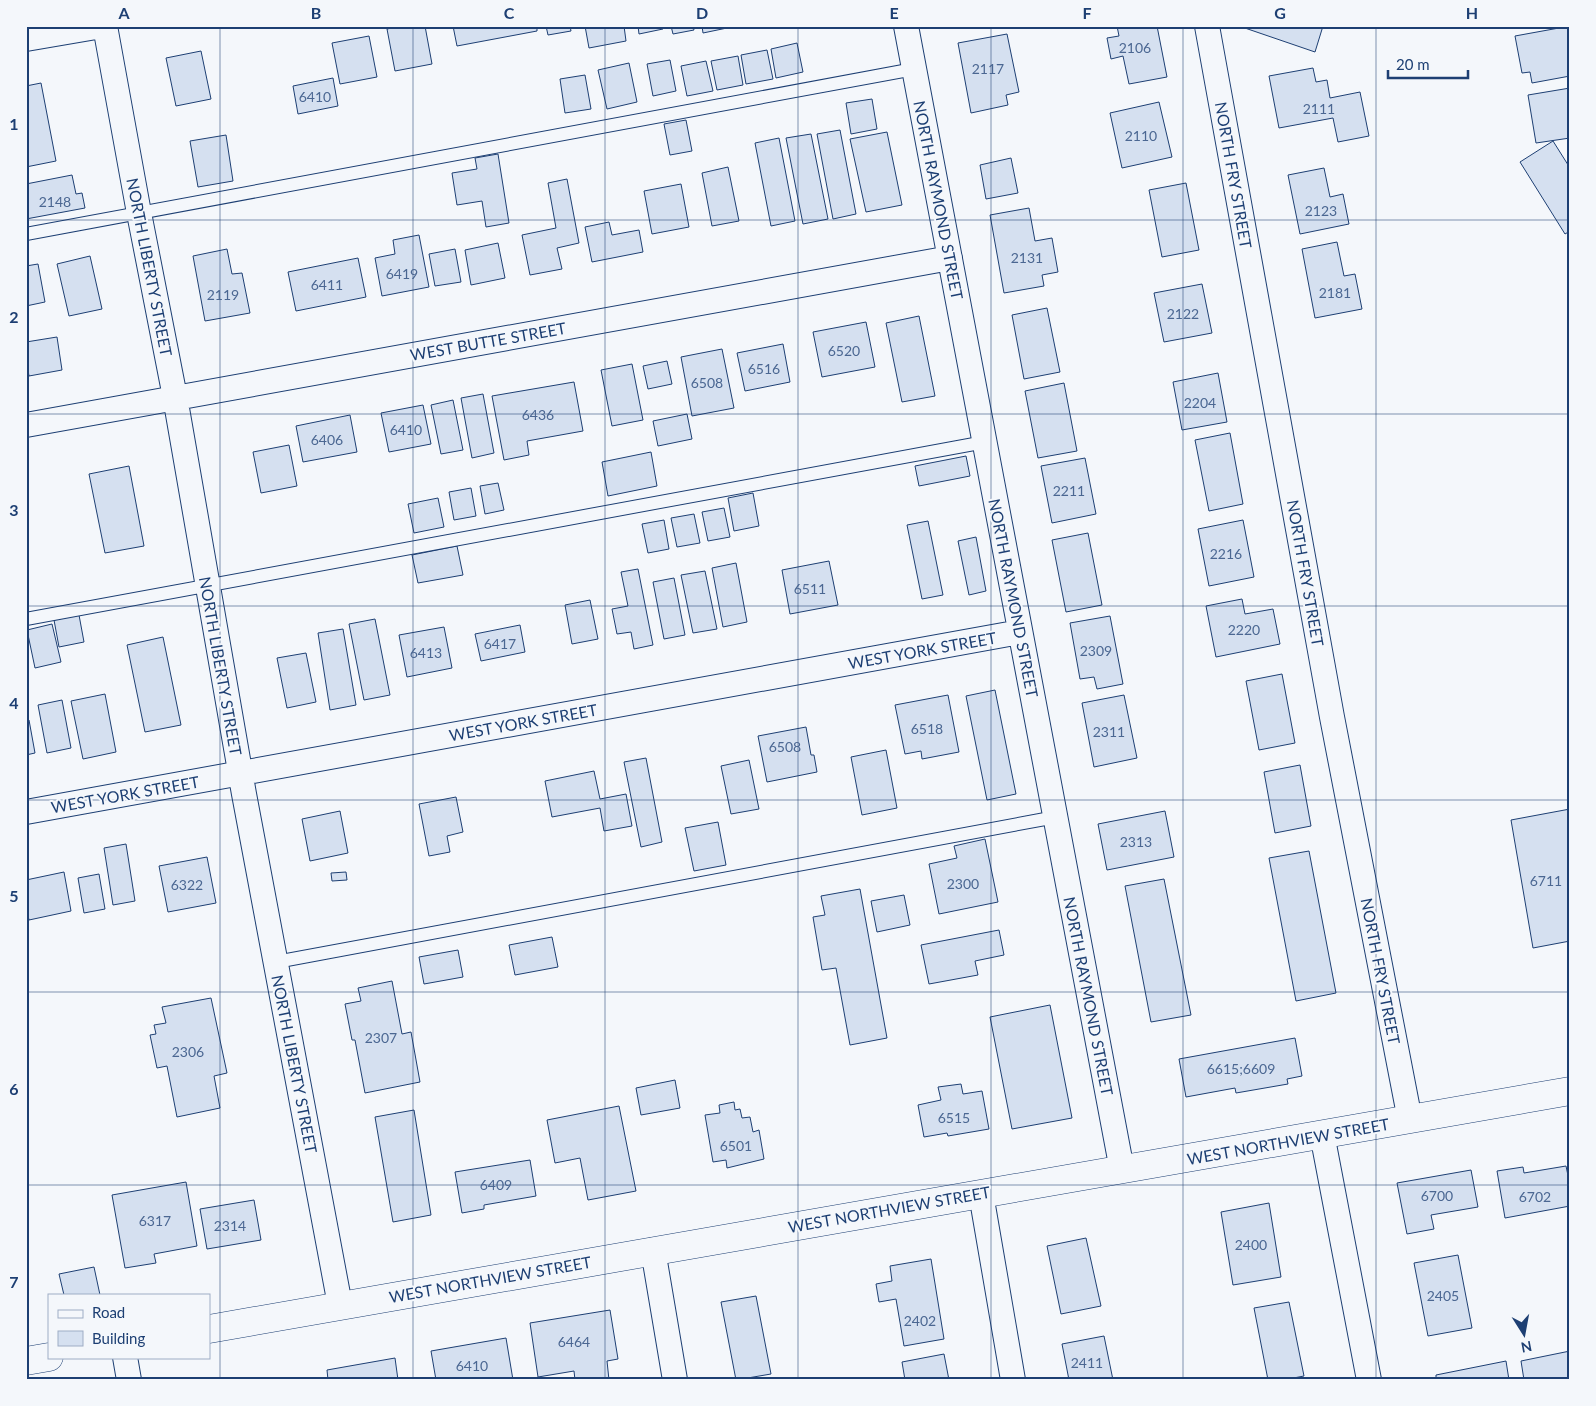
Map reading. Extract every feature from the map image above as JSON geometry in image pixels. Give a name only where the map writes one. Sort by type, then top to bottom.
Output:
[{"type":"street","points":[[26,39],[104,26]]},
{"type":"street","name":"NORTH LIBERTY STREET","points":[[104,26],[175,397],[240,773],[340,1305]]},
{"type":"street","name":"NORTH RAYMOND STREET","points":[[906,26],[1122,1170]]},
{"type":"street","name":"NORTH FRY STREET","points":[[1206,26],[1332,717],[1410,1120]]},
{"type":"street","name":"WEST BUTTE STREET","points":[[26,425],[950,258]]},
{"type":"street","name":"WEST YORK STREET","points":[[26,812],[1020,632]]},
{"type":"street","name":"WEST NORTHVIEW STREET","points":[[210,1329],[1570,1091]]},
{"type":"street","points":[[1322,1134],[1369,1380]]},
{"type":"street","points":[[980,1194],[1013,1380]]},
{"type":"street","points":[[653,1250],[675,1380]]},
{"type":"street","points":[[26,1361],[48,1357]]},
{"type":"street","points":[[125,1358],[129,1380]]},
{"type":"lane","points":[[26,234],[914,69]]},
{"type":"lane","points":[[26,619],[985,442]]},
{"type":"lane","points":[[276,962],[1056,817]]},
{"type":"building","points":[[401,26],[425,26],[432,64],[395,71],[387,29]]},
{"type":"building","points":[[453,26],[537,26],[537,31],[457,46]]},
{"type":"building","points":[[546,26],[570,26],[571,31],[548,35]]},
{"type":"building","points":[[585,26],[624,26],[626,41],[589,48]]},
{"type":"building","points":[[638,26],[663,26],[663,29],[639,34]]},
{"type":"building","points":[[671,26],[693,26],[694,30],[673,34]]},
{"type":"building","points":[[702,26],[727,26],[727,28],[703,33]]},
{"type":"building","points":[[1117,26],[1157,26],[1167,77],[1129,84],[1123,56],[1111,59],[1107,38],[1119,36]]},
{"type":"building","points":[[1239,26],[1323,26],[1315,52]]},
{"type":"building","points":[[1570,26],[1570,76],[1532,83],[1530,72],[1522,73],[1515,36]]},
{"type":"building","points":[[1007,34],[1019,92],[1006,95],[1008,105],[971,113],[958,43]]},
{"type":"building","points":[[369,36],[377,77],[340,84],[332,43]]},
{"type":"building","points":[[797,43],[803,72],[776,78],[771,49]]},
{"type":"building","points":[[767,50],[773,79],[746,84],[741,55]]},
{"type":"building","points":[[201,51],[211,99],[176,106],[166,58]]},
{"type":"building","points":[[738,56],[743,85],[717,90],[711,61]]},
{"type":"building","points":[[670,60],[676,91],[653,96],[647,64]]},
{"type":"building","points":[[706,61],[713,91],[687,96],[681,66]]},
{"type":"building","points":[[629,63],[637,102],[607,109],[598,70]]},
{"type":"building","points":[[1313,68],[1316,82],[1327,80],[1330,98],[1360,92],[1369,136],[1338,142],[1333,118],[1279,128],[1269,76]]},
{"type":"building","points":[[585,75],[591,109],[565,113],[560,79]]},
{"type":"building","points":[[333,78],[338,106],[298,114],[293,86]]},
{"type":"building","points":[[41,83],[56,161],[26,167],[26,86]]},
{"type":"building","points":[[1570,88],[1570,138],[1536,143],[1528,95]]},
{"type":"building","points":[[872,99],[877,129],[851,134],[846,103]]},
{"type":"building","points":[[1159,102],[1172,157],[1122,168],[1110,113]]},
{"type":"building","points":[[686,120],[692,151],[670,155],[664,124]]},
{"type":"building","points":[[840,130],[856,214],[833,219],[817,134]]},
{"type":"building","points":[[887,132],[902,205],[866,212],[850,139]]},
{"type":"building","points":[[811,134],[828,219],[803,224],[786,138]]},
{"type":"building","points":[[226,135],[233,181],[198,187],[190,141]]},
{"type":"building","points":[[779,138],[795,221],[771,226],[755,143]]},
{"type":"building","points":[[1553,141],[1570,168],[1570,231],[1565,234],[1520,162]]},
{"type":"building","points":[[498,154],[509,223],[486,227],[482,201],[457,205],[452,173],[477,169],[475,158]]},
{"type":"building","points":[[1011,158],[1018,193],[986,199],[980,165]]},
{"type":"building","points":[[728,167],[739,221],[712,226],[702,173]]},
{"type":"building","points":[[1324,168],[1330,197],[1343,194],[1349,224],[1300,234],[1288,175]]},
{"type":"building","points":[[72,175],[76,194],[82,193],[85,208],[26,219],[26,184]]},
{"type":"building","points":[[567,179],[579,243],[557,248],[562,269],[530,275],[522,235],[556,228],[548,183]]},
{"type":"building","points":[[1186,183],[1199,250],[1162,257],[1149,190]]},
{"type":"building","points":[[681,184],[689,227],[652,234],[644,191]]},
{"type":"building","points":[[1029,208],[1035,241],[1052,238],[1058,272],[1042,275],[1044,286],[1004,293],[990,215]]},
{"type":"building","points":[[609,222],[612,235],[639,230],[643,252],[592,262],[585,227]]},
{"type":"building","points":[[419,235],[429,287],[382,296],[375,258],[395,254],[393,240]]},
{"type":"building","points":[[1337,242],[1344,276],[1355,274],[1362,309],[1315,318],[1302,249]]},
{"type":"building","points":[[498,243],[505,278],[471,285],[465,250]]},
{"type":"building","points":[[227,249],[232,274],[242,273],[250,313],[205,321],[193,256]]},
{"type":"building","points":[[455,249],[461,282],[435,286],[429,254]]},
{"type":"building","points":[[90,256],[102,309],[69,316],[57,264]]},
{"type":"building","points":[[358,258],[366,297],[296,311],[288,272]]},
{"type":"building","points":[[38,264],[45,302],[26,306],[26,266]]},
{"type":"building","points":[[1202,284],[1212,333],[1164,342],[1154,293]]},
{"type":"building","points":[[1047,308],[1060,372],[1024,379],[1012,315]]},
{"type":"building","points":[[919,316],[935,396],[902,402],[886,323]]},
{"type":"building","points":[[866,322],[875,367],[822,377],[813,332]]},
{"type":"building","points":[[57,337],[62,370],[29,376],[26,342]]},
{"type":"building","points":[[783,344],[790,382],[745,391],[737,353]]},
{"type":"building","points":[[722,349],[734,408],[692,416],[681,357]]},
{"type":"building","points":[[667,361],[672,384],[648,389],[643,366]]},
{"type":"building","points":[[632,364],[643,420],[612,426],[601,370]]},
{"type":"building","points":[[1218,373],[1227,422],[1182,430],[1173,382]]},
{"type":"building","points":[[574,382],[583,431],[527,441],[529,455],[504,460],[492,396]]},
{"type":"building","points":[[1064,383],[1077,451],[1038,458],[1025,391]]},
{"type":"building","points":[[483,394],[494,453],[472,458],[461,398]]},
{"type":"building","points":[[453,400],[463,450],[441,454],[431,405]]},
{"type":"building","points":[[423,405],[431,444],[389,452],[381,413]]},
{"type":"building","points":[[687,414],[692,439],[658,446],[653,421]]},
{"type":"building","points":[[350,415],[357,452],[303,462],[296,426]]},
{"type":"building","points":[[1230,433],[1243,504],[1209,511],[1195,440]]},
{"type":"building","points":[[289,445],[297,486],[261,493],[253,452]]},
{"type":"building","points":[[651,452],[657,486],[608,496],[602,462]]},
{"type":"building","points":[[966,456],[970,476],[919,486],[915,466]]},
{"type":"building","points":[[1085,458],[1096,514],[1052,523],[1041,466]]},
{"type":"building","points":[[129,466],[144,546],[105,553],[89,474]]},
{"type":"building","points":[[498,483],[504,510],[485,514],[480,486]]},
{"type":"building","points":[[471,488],[476,516],[454,520],[449,492]]},
{"type":"building","points":[[753,493],[759,526],[734,531],[728,498]]},
{"type":"building","points":[[438,498],[444,527],[414,533],[408,504]]},
{"type":"building","points":[[724,508],[730,537],[708,541],[702,512]]},
{"type":"building","points":[[694,514],[700,543],[677,547],[671,518]]},
{"type":"building","points":[[664,520],[669,549],[648,553],[642,524]]},
{"type":"building","points":[[1243,520],[1254,577],[1209,586],[1198,529]]},
{"type":"building","points":[[928,521],[943,595],[922,599],[907,525]]},
{"type":"building","points":[[1088,533],[1102,605],[1066,612],[1052,540]]},
{"type":"building","points":[[976,537],[986,591],[969,595],[958,541]]},
{"type":"building","points":[[457,546],[463,575],[418,583],[412,555]]},
{"type":"building","points":[[829,561],[838,605],[790,614],[782,570]]},
{"type":"building","points":[[736,563],[747,622],[723,627],[712,568]]},
{"type":"building","points":[[638,569],[653,645],[634,649],[631,632],[617,634],[612,609],[628,606],[621,572]]},
{"type":"building","points":[[705,571],[717,629],[693,633],[681,575]]},
{"type":"building","points":[[674,578],[685,635],[664,639],[653,582]]},
{"type":"building","points":[[1242,599],[1245,614],[1273,609],[1280,644],[1216,657],[1206,606]]},
{"type":"building","points":[[590,600],[598,639],[572,644],[565,605]]},
{"type":"building","points":[[79,615],[84,642],[59,647],[54,620]]},
{"type":"building","points":[[1110,616],[1123,684],[1097,689],[1094,677],[1080,679],[1070,623]]},
{"type":"building","points":[[375,619],[390,695],[364,700],[349,624]]},
{"type":"building","points":[[52,624],[61,662],[35,668],[27,630]]},
{"type":"building","points":[[520,625],[525,652],[481,661],[475,634]]},
{"type":"building","points":[[444,627],[452,668],[407,677],[399,635]]},
{"type":"building","points":[[343,629],[356,705],[330,710],[318,633]]},
{"type":"building","points":[[163,637],[181,725],[145,732],[127,645]]},
{"type":"building","points":[[306,653],[316,702],[287,708],[277,658]]},
{"type":"building","points":[[1282,674],[1295,743],[1259,750],[1246,681]]},
{"type":"building","points":[[995,690],[1016,794],[987,800],[966,696]]},
{"type":"building","points":[[105,694],[116,752],[83,759],[71,701]]},
{"type":"building","points":[[948,695],[959,752],[922,759],[921,751],[905,754],[895,705]]},
{"type":"building","points":[[1124,695],[1137,758],[1094,767],[1082,703]]},
{"type":"building","points":[[62,700],[71,748],[47,753],[38,705]]},
{"type":"building","points":[[29,720],[35,753],[26,755],[26,721]]},
{"type":"building","points":[[806,727],[811,755],[814,755],[817,772],[767,782],[758,736]]},
{"type":"building","points":[[886,750],[897,808],[862,815],[851,757]]},
{"type":"building","points":[[646,758],[662,842],[641,847],[624,762]]},
{"type":"building","points":[[749,760],[759,809],[731,814],[721,766]]},
{"type":"building","points":[[1300,765],[1311,826],[1275,833],[1264,772]]},
{"type":"building","points":[[594,771],[600,799],[626,794],[632,826],[604,831],[600,808],[552,817],[545,781]]},
{"type":"building","points":[[456,797],[463,832],[447,836],[450,852],[429,856],[419,804]]},
{"type":"building","points":[[1570,809],[1570,941],[1533,948],[1511,820]]},
{"type":"building","points":[[340,811],[348,853],[310,861],[302,819]]},
{"type":"building","points":[[1165,811],[1174,857],[1107,870],[1098,824]]},
{"type":"building","points":[[718,822],[726,865],[694,871],[685,828]]},
{"type":"building","points":[[985,839],[998,902],[939,914],[929,864],[957,858],[954,846]]},
{"type":"building","points":[[126,844],[135,901],[113,905],[104,848]]},
{"type":"building","points":[[1309,851],[1336,993],[1296,1001],[1269,858]]},
{"type":"building","points":[[207,857],[216,903],[168,912],[159,866]]},
{"type":"building","points":[[64,872],[71,911],[29,920],[26,907],[26,880]]},
{"type":"building","points":[[346,872],[347,880],[332,881],[331,873]]},
{"type":"building","points":[[99,874],[105,909],[84,913],[78,878]]},
{"type":"building","points":[[1164,879],[1191,1015],[1151,1022],[1125,886]]},
{"type":"building","points":[[860,889],[887,1038],[850,1045],[836,968],[822,970],[813,917],[825,915],[821,896]]},
{"type":"building","points":[[904,895],[910,925],[877,932],[871,901]]},
{"type":"building","points":[[999,930],[1004,955],[975,961],[978,975],[929,984],[921,945]]},
{"type":"building","points":[[552,937],[558,967],[515,975],[509,945]]},
{"type":"building","points":[[458,950],[463,977],[424,984],[419,957]]},
{"type":"building","points":[[392,981],[402,1034],[411,1032],[420,1082],[365,1093],[355,1040],[352,1040],[345,1004],[361,1001],[358,988]]},
{"type":"building","points":[[211,998],[227,1073],[214,1076],[220,1108],[177,1117],[167,1066],[157,1068],[150,1035],[156,1034],[154,1025],[166,1023],[162,1007]]},
{"type":"building","points":[[1050,1005],[1072,1118],[1012,1129],[990,1017]]},
{"type":"building","points":[[1295,1038],[1302,1076],[1287,1079],[1288,1084],[1236,1093],[1235,1088],[1186,1097],[1179,1059]]},
{"type":"building","points":[[675,1080],[680,1108],[641,1115],[636,1088]]},
{"type":"building","points":[[961,1084],[963,1094],[982,1091],[989,1129],[948,1136],[947,1133],[924,1137],[918,1105],[941,1100],[938,1087]]},
{"type":"building","points":[[734,1102],[735,1110],[740,1109],[742,1118],[750,1117],[753,1132],[759,1130],[764,1159],[727,1168],[726,1160],[713,1162],[705,1115],[720,1113],[719,1105]]},
{"type":"building","points":[[619,1106],[636,1191],[588,1200],[580,1158],[555,1163],[547,1120]]},
{"type":"building","points":[[414,1110],[431,1215],[393,1222],[375,1117]]},
{"type":"building","points":[[530,1160],[536,1196],[484,1205],[484,1209],[462,1213],[455,1172]]},
{"type":"building","points":[[1566,1166],[1570,1185],[1570,1206],[1505,1218],[1497,1171],[1523,1167],[1524,1173]]},
{"type":"building","points":[[1471,1170],[1478,1207],[1431,1215],[1434,1229],[1407,1234],[1397,1183]]},
{"type":"building","points":[[186,1182],[197,1246],[154,1254],[156,1263],[125,1268],[112,1195]]},
{"type":"building","points":[[254,1200],[261,1240],[207,1249],[200,1209]]},
{"type":"building","points":[[1269,1203],[1281,1277],[1233,1285],[1221,1212]]},
{"type":"building","points":[[1086,1238],[1101,1306],[1061,1314],[1047,1246]]},
{"type":"building","points":[[1458,1255],[1472,1328],[1428,1336],[1414,1263]]},
{"type":"building","points":[[931,1259],[944,1339],[904,1346],[896,1299],[879,1302],[876,1284],[892,1281],[890,1266]]},
{"type":"building","points":[[94,1267],[100,1294],[64,1294],[59,1274]]},
{"type":"building","points":[[756,1296],[771,1374],[736,1380],[721,1302]]},
{"type":"building","points":[[1289,1302],[1304,1376],[1283,1380],[1268,1380],[1254,1308]]},
{"type":"building","points":[[610,1310],[618,1359],[607,1361],[609,1380],[575,1380],[574,1371],[538,1377],[530,1323]]},
{"type":"building","points":[[1104,1336],[1113,1380],[1069,1380],[1062,1344]]},
{"type":"building","points":[[506,1338],[513,1380],[436,1380],[431,1351]]},
{"type":"building","points":[[1570,1351],[1570,1380],[1524,1380],[1521,1361]]},
{"type":"building","points":[[944,1354],[949,1380],[905,1380],[902,1362]]},
{"type":"building","points":[[395,1358],[398,1380],[328,1380],[327,1370]]},
{"type":"building","points":[[1506,1361],[1509,1380],[1436,1380],[1436,1375]]}]
